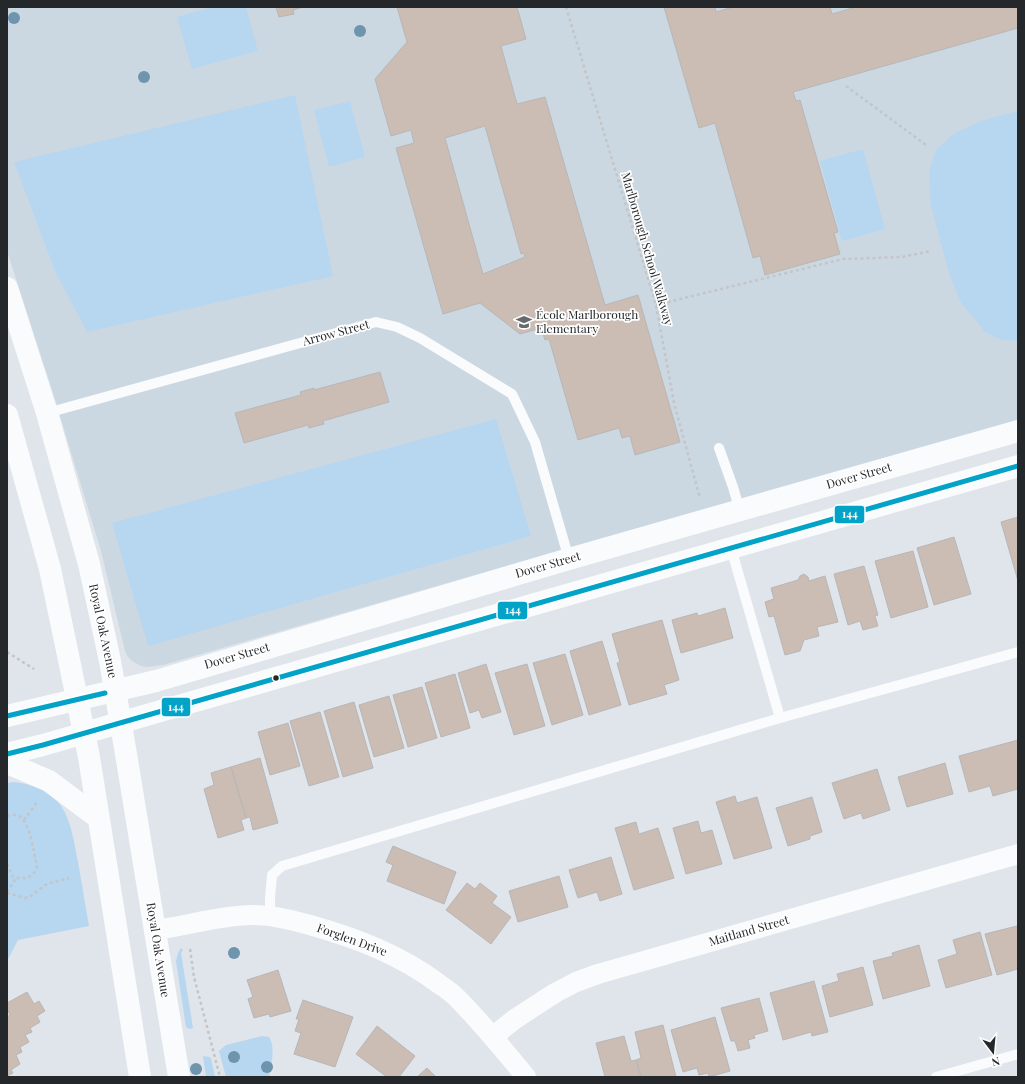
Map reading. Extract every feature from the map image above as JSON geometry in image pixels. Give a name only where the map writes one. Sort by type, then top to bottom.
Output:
[{"type":"main road","name":"Royal Oak Avenue","points":[[7,288],[47,413],[89,564],[110,661],[121,722],[179,1077]]},
{"type":"main road","points":[[7,415],[50,569],[89,757],[140,1077]]},
{"type":"main road","name":"Dover Street","points":[[7,716],[156,681],[569,559],[1018,431]]},
{"type":"main road","points":[[7,754],[1018,466]]},
{"type":"main road","points":[[7,762],[49,781],[98,818]]},
{"type":"street","name":"Maitland Street","points":[[493,1037],[521,1015],[555,993],[576,982],[598,974],[1018,854]]},
{"type":"street","name":"Forglen Drive","points":[[155,930],[238,915],[270,916],[292,920],[335,932],[376,947],[427,974],[456,996],[526,1077]]},
{"type":"lane","name":"Arrow Street","points":[[47,413],[376,322],[397,327],[420,338],[512,394],[534,442],[569,559]]},
{"type":"lane","points":[[719,448],[740,511]]},
{"type":"lane","points":[[731,548],[780,718]]},
{"type":"lane","points":[[270,916],[272,875],[282,866],[780,718],[1018,652]]},
{"type":"lane","points":[[936,1077],[1018,1054]]},
{"type":"path","name":"Marlborough School Walkway","points":[[566,7],[656,305],[674,403],[700,498]]},
{"type":"path","points":[[846,86],[926,145]]},
{"type":"path","points":[[656,305],[843,259],[902,257],[931,251]]},
{"type":"path","points":[[7,652],[34,669]]},
{"type":"path","points":[[24,820],[32,810]]},
{"type":"path","points":[[7,816],[15,815],[24,820],[28,829],[37,866],[33,874],[25,878],[16,878],[12,876],[7,863]]},
{"type":"path","points":[[16,878],[7,893],[25,898],[31,896],[47,884],[69,878]]},
{"type":"path","points":[[190,949],[194,976],[220,1077]]},
{"type":"shaded area","name":"École Marlborough Elementary","points":[[7,7],[1018,7],[1018,420],[163,665],[147,667],[141,666],[132,661],[125,651],[101,551],[53,393],[7,251]]},
{"type":"shaded area","points":[[212,7],[246,7],[258,51],[192,69],[177,17]]},
{"type":"shaded area","points":[[295,95],[333,276],[87,332],[55,271],[14,162]]},
{"type":"shaded area","points":[[350,101],[365,157],[329,167],[314,110]]},
{"type":"shaded area","points":[[1018,111],[1018,341],[1002,340],[985,332],[960,301],[948,270],[930,202],[929,171],[936,150],[955,133],[984,120]]},
{"type":"shaded area","points":[[863,149],[885,229],[842,241],[820,161]]},
{"type":"shaded area","points":[[496,419],[531,536],[148,646],[112,523]]},
{"type":"shaded area","points":[[14,782],[45,791],[55,799],[68,819],[78,862],[89,926],[18,940],[7,961],[7,783]]},
{"type":"shaded area","points":[[181,948],[183,950],[181,953],[193,1028],[190,1029],[186,1027],[176,961]]},
{"type":"shaded area","points":[[262,1036],[269,1037],[273,1051],[269,1077],[226,1077],[219,1051],[226,1045]]},
{"type":"shaded area","points":[[203,1056],[211,1058],[215,1077],[206,1077]]},
{"type":"building","points":[[276,7],[303,7],[293,10],[294,14],[279,17]]},
{"type":"building","points":[[397,7],[517,7],[526,39],[501,46],[517,104],[545,97],[605,305],[638,295],[680,442],[635,455],[630,436],[622,438],[619,428],[578,440],[549,339],[545,340],[541,328],[520,334],[480,303],[443,314],[396,148],[414,143],[411,130],[391,136],[375,79],[407,42]],"holes":[[[485,126],[521,254],[524,253],[525,257],[483,274],[445,138]]]},
{"type":"building","points":[[664,7],[715,7],[716,12],[733,7],[830,7],[832,14],[856,7],[1018,7],[1018,28],[793,92],[796,101],[800,100],[838,232],[834,233],[840,254],[765,275],[760,256],[753,258],[715,123],[699,128]]},
{"type":"building","points":[[380,372],[389,402],[323,421],[324,424],[309,428],[308,425],[244,443],[235,413],[301,395],[300,392],[314,388],[314,390]]},
{"type":"building","points":[[1018,517],[1018,581],[1001,522]]},
{"type":"building","points":[[954,537],[971,594],[934,605],[917,548]]},
{"type":"building","points":[[913,551],[928,607],[891,618],[875,561]]},
{"type":"building","points":[[864,566],[878,615],[875,616],[878,626],[863,630],[860,621],[848,625],[834,574]]},
{"type":"building","points":[[804,574],[808,577],[809,581],[825,576],[838,622],[817,627],[819,636],[804,640],[800,651],[785,655],[774,616],[769,617],[765,602],[774,599],[771,588],[798,580],[800,576]]},
{"type":"building","points":[[725,608],[733,638],[681,653],[672,620],[697,613],[698,616]]},
{"type":"building","points":[[662,620],[679,680],[664,685],[667,694],[629,705],[617,663],[620,662],[612,634]]},
{"type":"building","points":[[602,641],[621,705],[589,715],[570,651]]},
{"type":"building","points":[[565,654],[583,715],[552,725],[533,663]]},
{"type":"building","points":[[486,664],[501,712],[482,718],[479,710],[470,713],[458,673]]},
{"type":"building","points":[[527,664],[545,726],[514,735],[495,673]]},
{"type":"building","points":[[455,674],[470,728],[441,737],[425,683]]},
{"type":"building","points":[[422,687],[437,738],[408,747],[393,695]]},
{"type":"building","points":[[389,696],[404,748],[374,757],[359,705]]},
{"type":"building","points":[[354,702],[373,768],[343,777],[324,711]]},
{"type":"building","points":[[320,712],[339,777],[309,786],[290,721]]},
{"type":"building","points":[[288,723],[300,766],[270,775],[258,732]]},
{"type":"building","points":[[1018,740],[1018,789],[993,796],[990,786],[969,792],[959,756]]},
{"type":"building","points":[[260,758],[278,823],[253,830],[250,817],[246,818],[231,767]]},
{"type":"building","points":[[945,763],[953,794],[907,807],[898,777]]},
{"type":"building","points":[[231,767],[246,818],[241,820],[244,830],[218,838],[204,789],[214,785],[211,773]]},
{"type":"building","points":[[877,769],[890,810],[863,819],[861,813],[844,819],[832,783]]},
{"type":"building","points":[[735,796],[737,803],[757,797],[772,848],[734,859],[716,802]]},
{"type":"building","points":[[812,797],[822,832],[810,836],[810,839],[788,846],[776,808]]},
{"type":"building","points":[[698,821],[701,833],[712,830],[722,864],[686,874],[673,828]]},
{"type":"building","points":[[636,822],[639,834],[658,828],[674,878],[634,890],[615,828]]},
{"type":"building","points":[[393,846],[456,872],[444,904],[387,881],[393,865],[386,862]]},
{"type":"building","points":[[611,857],[622,894],[600,901],[597,892],[578,898],[569,870]]},
{"type":"building","points":[[559,876],[568,907],[518,922],[509,891]]},
{"type":"building","points":[[467,883],[475,889],[480,883],[497,896],[492,903],[511,917],[491,944],[446,910]]},
{"type":"building","points":[[1017,926],[1018,969],[997,975],[985,934]]},
{"type":"building","points":[[980,932],[992,975],[946,988],[938,960],[957,954],[953,940]]},
{"type":"building","points":[[919,945],[930,986],[883,999],[873,961],[893,956],[892,953]]},
{"type":"building","points":[[863,967],[873,1005],[830,1017],[822,986],[839,981],[837,974]]},
{"type":"building","points":[[278,970],[291,1011],[270,1017],[269,1014],[254,1018],[248,999],[253,997],[247,980]]},
{"type":"building","points":[[814,981],[828,1032],[812,1036],[811,1032],[783,1040],[770,993]]},
{"type":"building","points":[[27,992],[34,1004],[39,1001],[45,1011],[37,1016],[40,1022],[30,1028],[32,1032],[25,1035],[29,1042],[20,1047],[22,1052],[16,1055],[20,1064],[11,1070],[13,1073],[7,1076],[7,1017],[10,1015],[7,1009],[7,1003]]},
{"type":"building","points":[[759,998],[768,1031],[754,1035],[755,1038],[748,1040],[750,1048],[738,1051],[735,1041],[731,1041],[721,1008]]},
{"type":"building","points":[[303,1000],[353,1017],[335,1067],[294,1054],[301,1033],[295,1031],[299,1019],[296,1019]]},
{"type":"building","points":[[715,1017],[730,1071],[709,1077],[708,1073],[699,1075],[697,1068],[683,1072],[671,1030]]},
{"type":"building","points":[[663,1025],[676,1077],[641,1077],[636,1060],[641,1058],[635,1032]]},
{"type":"building","points":[[377,1026],[415,1056],[399,1077],[387,1077],[356,1054]]},
{"type":"building","points":[[624,1036],[631,1061],[636,1060],[641,1077],[605,1077],[596,1043]]},
{"type":"building","points":[[427,1068],[436,1077],[417,1077]]},
{"type":"transit line","name":"144","points":[[7,754],[43,745],[1018,466]]},
{"type":"transit line","name":"144","points":[[7,716],[105,693]]},
{"type":"place","name":"École Marlborough Elementary","points":[[524,322]]}]
